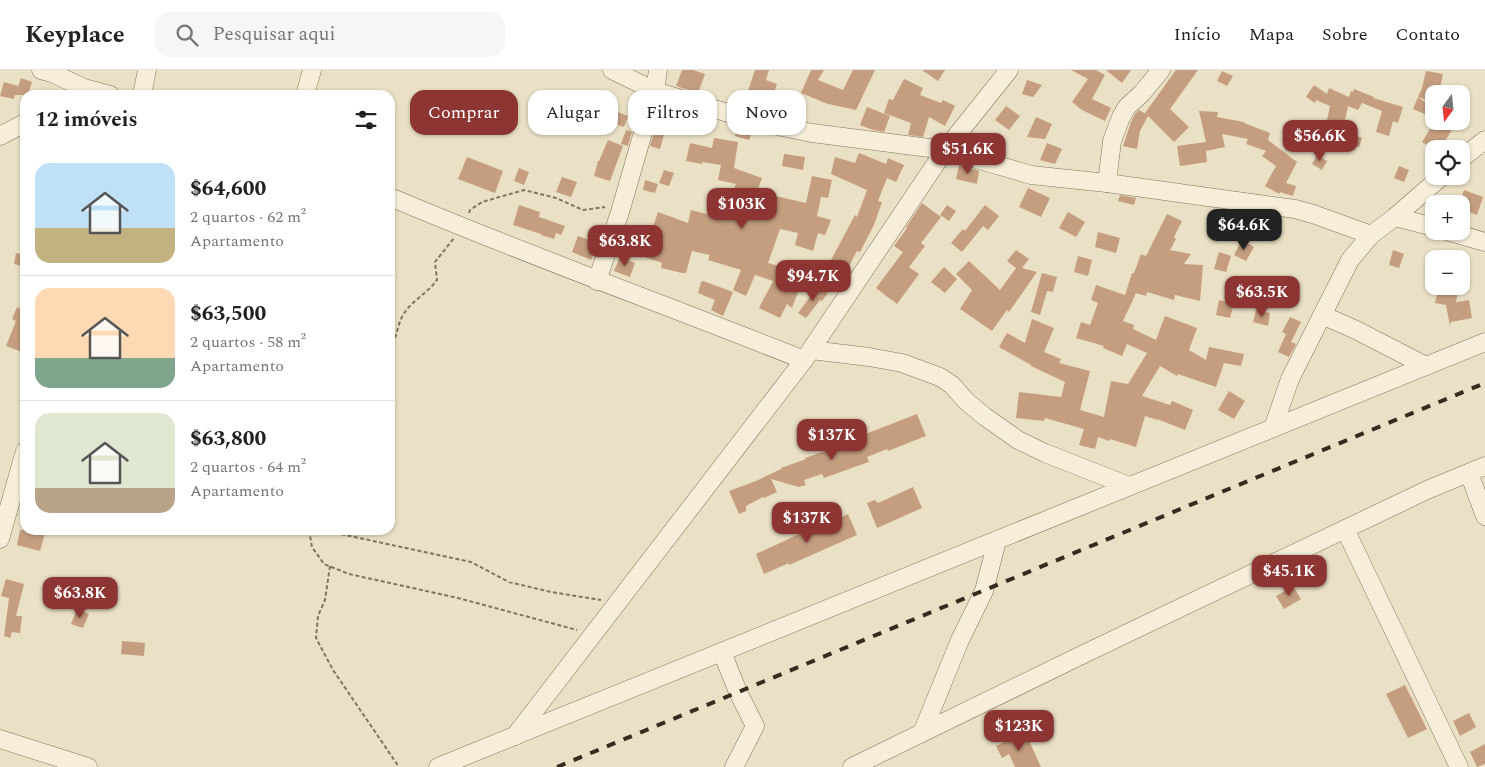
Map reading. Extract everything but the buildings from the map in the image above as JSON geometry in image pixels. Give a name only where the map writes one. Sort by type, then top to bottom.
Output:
[{"type":"street","points":[[41,70],[52,73],[76,90]]},
{"type":"street","points":[[143,90],[147,70]]},
{"type":"street","points":[[306,90],[312,70]]},
{"type":"street","points":[[612,70],[653,90]]},
{"type":"street","points":[[655,90],[658,70]]},
{"type":"street","points":[[514,737],[808,355],[946,150],[1009,70]]},
{"type":"street","points":[[1107,183],[1112,141],[1121,117],[1161,70]]},
{"type":"street","points":[[717,110],[758,122],[812,133],[946,150],[1031,175],[1107,183],[1295,209],[1371,234]]},
{"type":"street","points":[[0,136],[20,126]]},
{"type":"street","points":[[598,280],[642,135]]},
{"type":"street","points":[[1470,152],[1485,140]]},
{"type":"street","points":[[1273,428],[1290,379],[1350,260],[1371,234],[1395,217],[1432,185]]},
{"type":"street","points":[[395,199],[462,228],[598,280],[808,355],[869,357],[902,363],[940,377],[952,385],[966,401],[984,416],[1018,440],[1045,453],[1129,486]]},
{"type":"street","points":[[1395,217],[1425,225]]},
{"type":"street","points":[[1470,238],[1485,242]]},
{"type":"street","points":[[1322,315],[1426,366]]},
{"type":"street","points":[[438,767],[1485,342]]},
{"type":"street","points":[[852,767],[1427,490],[1485,466]]},
{"type":"street","points":[[0,539],[20,469]]},
{"type":"street","points":[[1469,473],[1485,516]]},
{"type":"street","points":[[1345,529],[1459,767]]},
{"type":"street","points":[[922,733],[960,640],[984,591],[997,541]]},
{"type":"street","points":[[722,652],[738,692],[755,726],[734,767]]},
{"type":"street","points":[[0,739],[88,767]]},
{"type":"path","points":[[396,338],[403,316],[437,280],[435,262],[462,228],[470,210],[482,202],[524,190],[556,198],[583,210],[622,204]]},
{"type":"path","points":[[310,535],[312,547],[324,564],[349,574],[458,598],[594,634]]},
{"type":"path","points":[[345,535],[471,562],[509,582],[551,592],[618,603]]},
{"type":"path","points":[[330,566],[325,600],[318,616],[316,638],[333,670],[399,767]]},
{"type":"railway","points":[[557,767],[1485,383]]}]
